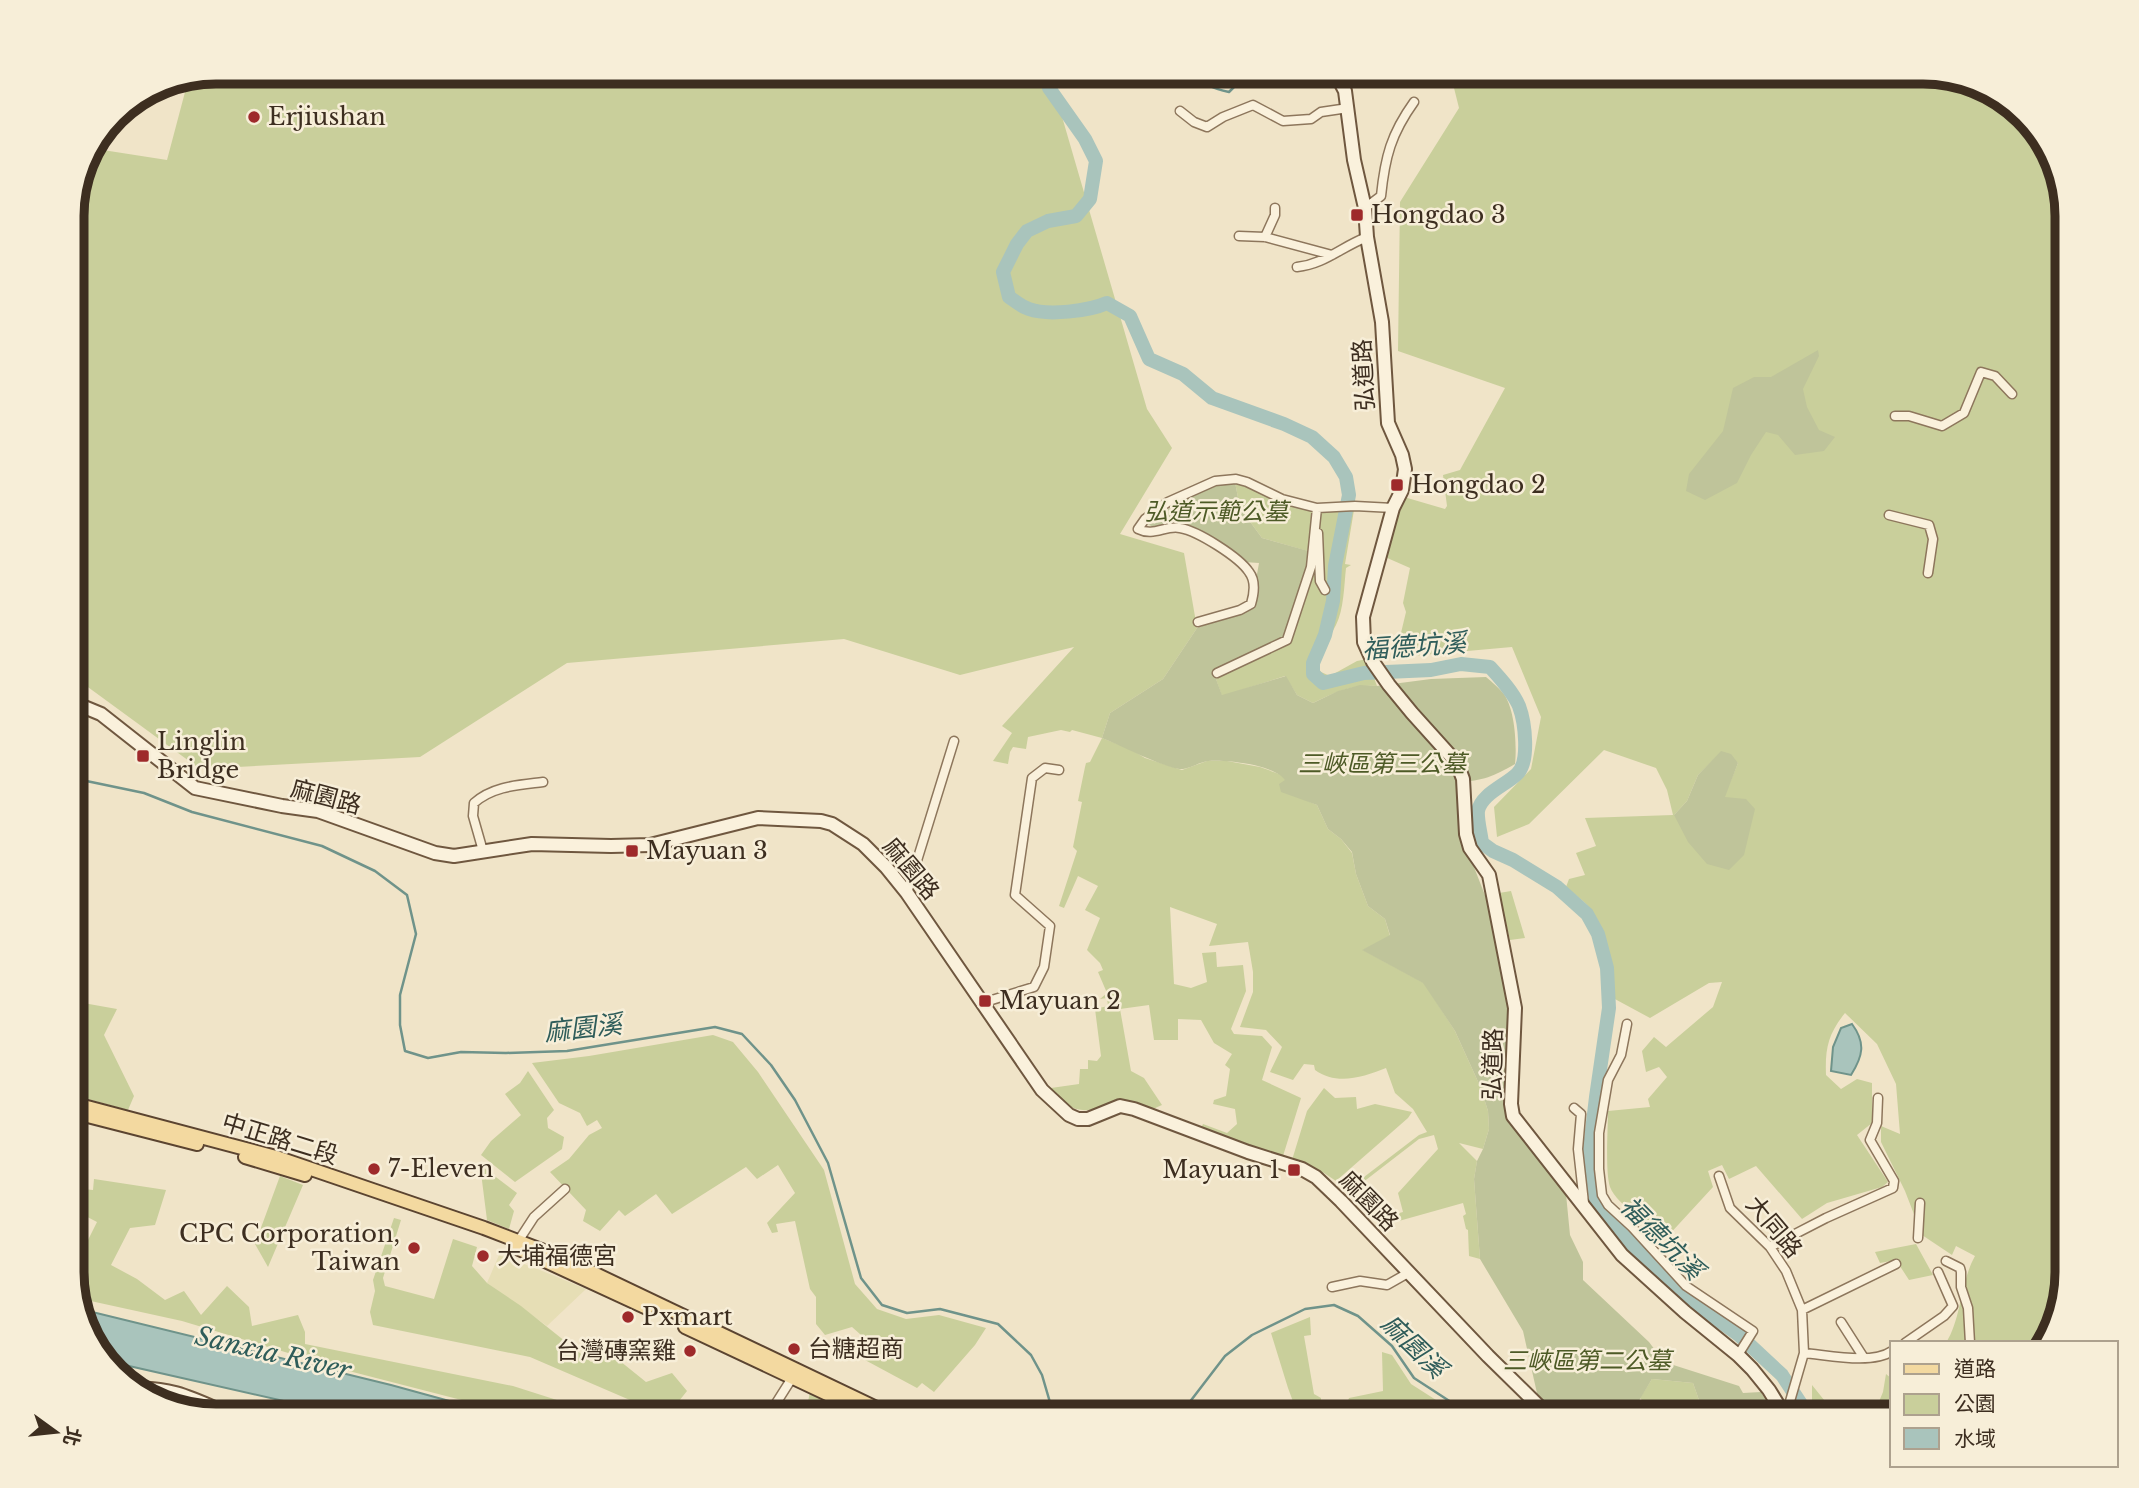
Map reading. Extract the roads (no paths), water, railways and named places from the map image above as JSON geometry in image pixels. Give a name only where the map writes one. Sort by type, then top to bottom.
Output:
[{"type":"main road","name":"中正路二段","points":[[84,1106],[276,1157],[519,1240],[868,1404]]},
{"type":"main road","name":"中正路二段","points":[[84,1115],[272,1165],[518,1248],[848,1404]]},
{"type":"street","name":"弘道路","points":[[1342,84],[1348,108],[1354,160],[1365,208],[1367,237],[1382,322],[1388,423],[1402,454],[1405,470],[1402,490],[1393,508],[1363,617],[1363,642],[1389,685],[1457,763],[1464,779],[1466,834],[1470,848],[1489,875],[1515,1008],[1511,1104],[1513,1116],[1622,1255],[1685,1312],[1740,1352],[1779,1404]]},
{"type":"street","points":[[1365,208],[1381,196],[1384,163],[1390,143],[1414,103]]},
{"type":"street","points":[[1181,111],[1194,122],[1207,127],[1223,117],[1253,106],[1283,121],[1311,119],[1321,112],[1348,108]]},
{"type":"street","points":[[1265,237],[1275,215],[1275,208]]},
{"type":"street","points":[[1239,236],[1265,237],[1332,255]]},
{"type":"street","points":[[1297,267],[1313,265],[1367,237]]},
{"type":"street","points":[[1895,416],[1909,416],[1942,426],[1964,413],[1981,372],[1995,376],[2012,394]]},
{"type":"street","points":[[1198,622],[1240,610],[1251,604],[1254,584],[1250,573],[1235,559],[1195,532],[1178,527],[1147,533],[1138,529],[1145,519],[1168,502],[1215,481],[1236,479],[1247,481],[1282,499],[1317,508],[1393,508]]},
{"type":"street","points":[[1217,673],[1287,640],[1311,567],[1317,508]]},
{"type":"street","points":[[1889,515],[1929,525],[1933,540],[1928,573]]},
{"type":"street","points":[[1315,527],[1319,537],[1320,581],[1325,590]]},
{"type":"street","name":"麻園路","points":[[84,707],[101,714],[195,788],[268,804],[318,811],[435,853],[454,856],[532,844],[650,845],[758,818],[821,821],[832,824],[863,844],[886,867],[907,893],[1042,1090],[1069,1115],[1088,1119],[1119,1106],[1134,1108],[1302,1169],[1326,1185],[1537,1404]]},
{"type":"street","points":[[907,893],[954,741]]},
{"type":"street","points":[[982,1003],[1034,987],[1044,967],[1050,926],[1015,895],[1032,778],[1045,768],[1059,770]]},
{"type":"street","points":[[483,851],[473,816],[474,803],[485,793],[543,782]]},
{"type":"street","points":[[1627,1024],[1621,1055],[1608,1080],[1599,1133],[1602,1195],[1608,1206],[1632,1227],[1686,1286],[1753,1331],[1740,1352]]},
{"type":"street","points":[[1770,1247],[1893,1188],[1894,1181],[1870,1140],[1877,1123],[1878,1098]]},
{"type":"street","points":[[1574,1108],[1581,1114],[1578,1149],[1584,1206]]},
{"type":"street","name":"大同路","points":[[1719,1176],[1730,1208],[1770,1247],[1786,1270],[1802,1310],[1804,1353],[1789,1404]]},
{"type":"street","points":[[519,1240],[534,1217],[565,1189]]},
{"type":"street","points":[[1917,1237],[1920,1203]]},
{"type":"street","points":[[1946,1261],[1961,1272],[1961,1287],[1968,1308],[1970,1341]]},
{"type":"street","points":[[1802,1310],[1896,1264]]},
{"type":"street","points":[[1908,1341],[1944,1316],[1953,1306],[1938,1272]]},
{"type":"street","points":[[1332,1287],[1360,1281],[1387,1285],[1408,1273]]},
{"type":"street","points":[[1841,1322],[1864,1358]]},
{"type":"street","points":[[1804,1353],[1864,1358],[1885,1356],[1890,1352]]},
{"type":"street","points":[[776,1404],[792,1378]]},
{"type":"street","points":[[154,1388],[200,1403]]},
{"type":"water","points":[[1852,1024],[1861,1043],[1858,1062],[1851,1075],[1831,1071],[1833,1047],[1841,1028]]},
{"type":"water","points":[[90,1312],[460,1404],[297,1404],[123,1365],[102,1338]]},
{"type":"waterway","name":"福德坑溪","points":[[1050,84],[1049,88],[1085,139],[1096,161],[1090,199],[1076,216],[1048,221],[1027,231],[1003,272],[1009,297],[1026,308],[1047,312],[1079,310],[1107,303],[1130,316],[1149,359],[1183,374],[1212,398],[1312,437],[1334,457],[1346,477],[1349,495],[1335,566],[1333,601],[1325,635],[1313,663],[1313,674],[1323,683],[1364,673],[1431,670],[1461,664],[1490,667],[1510,690],[1519,706],[1523,722],[1524,761],[1517,774],[1480,805],[1479,827],[1482,843],[1557,887],[1587,914],[1598,934],[1607,968],[1609,1008],[1587,1173],[1596,1207],[1676,1290],[1739,1335],[1782,1375],[1801,1404]]},
{"type":"waterway","points":[[1207,84],[1229,92],[1237,84]]},
{"type":"waterway","name":"麻園溪","points":[[84,780],[144,793],[192,812],[322,846],[375,871],[407,895],[416,934],[400,995],[400,1025],[405,1051],[428,1058],[461,1052],[567,1051],[715,1027],[742,1034],[771,1065],[795,1100],[828,1163],[861,1278],[882,1305],[907,1313],[940,1309],[998,1324],[1031,1355],[1042,1375],[1050,1404]]},
{"type":"waterway","name":"麻園溪","points":[[1188,1404],[1225,1356],[1252,1335],[1305,1309],[1334,1305],[1358,1316],[1392,1346],[1414,1378],[1454,1404]]},
{"type":"place","name":"Erjiushan","points":[[254,117]]},
{"type":"place","name":"Hongdao 3","points":[[1357,215]]},
{"type":"place","name":"Hongdao 2","points":[[1397,485]]},
{"type":"place","name":"Linglin Bridge","points":[[143,756]]},
{"type":"place","name":"Mayuan 3","points":[[632,851]]},
{"type":"place","name":"Mayuan 2","points":[[985,1001]]},
{"type":"place","name":"7-Eleven","points":[[374,1169]]},
{"type":"place","name":"Mayuan 1","points":[[1294,1170]]},
{"type":"place","name":"CPC Corporation, Taiwan","points":[[414,1248]]},
{"type":"place","name":"大埔福德宮","points":[[483,1256]]},
{"type":"place","name":"Pxmart","points":[[628,1317]]},
{"type":"place","name":"台糖超商","points":[[794,1349]]},
{"type":"place","name":"台灣磚窯雞","points":[[690,1351]]},
{"type":"park label","name":"弘道示範公墓","points":[[1216,512]]},
{"type":"park label","name":"三峽區第三公墓","points":[[1382,764]]},
{"type":"park label","name":"三峽區第二公墓","points":[[1587,1361]]},
{"type":"water label","name":"Sanxia River","points":[[273,1353]]}]
